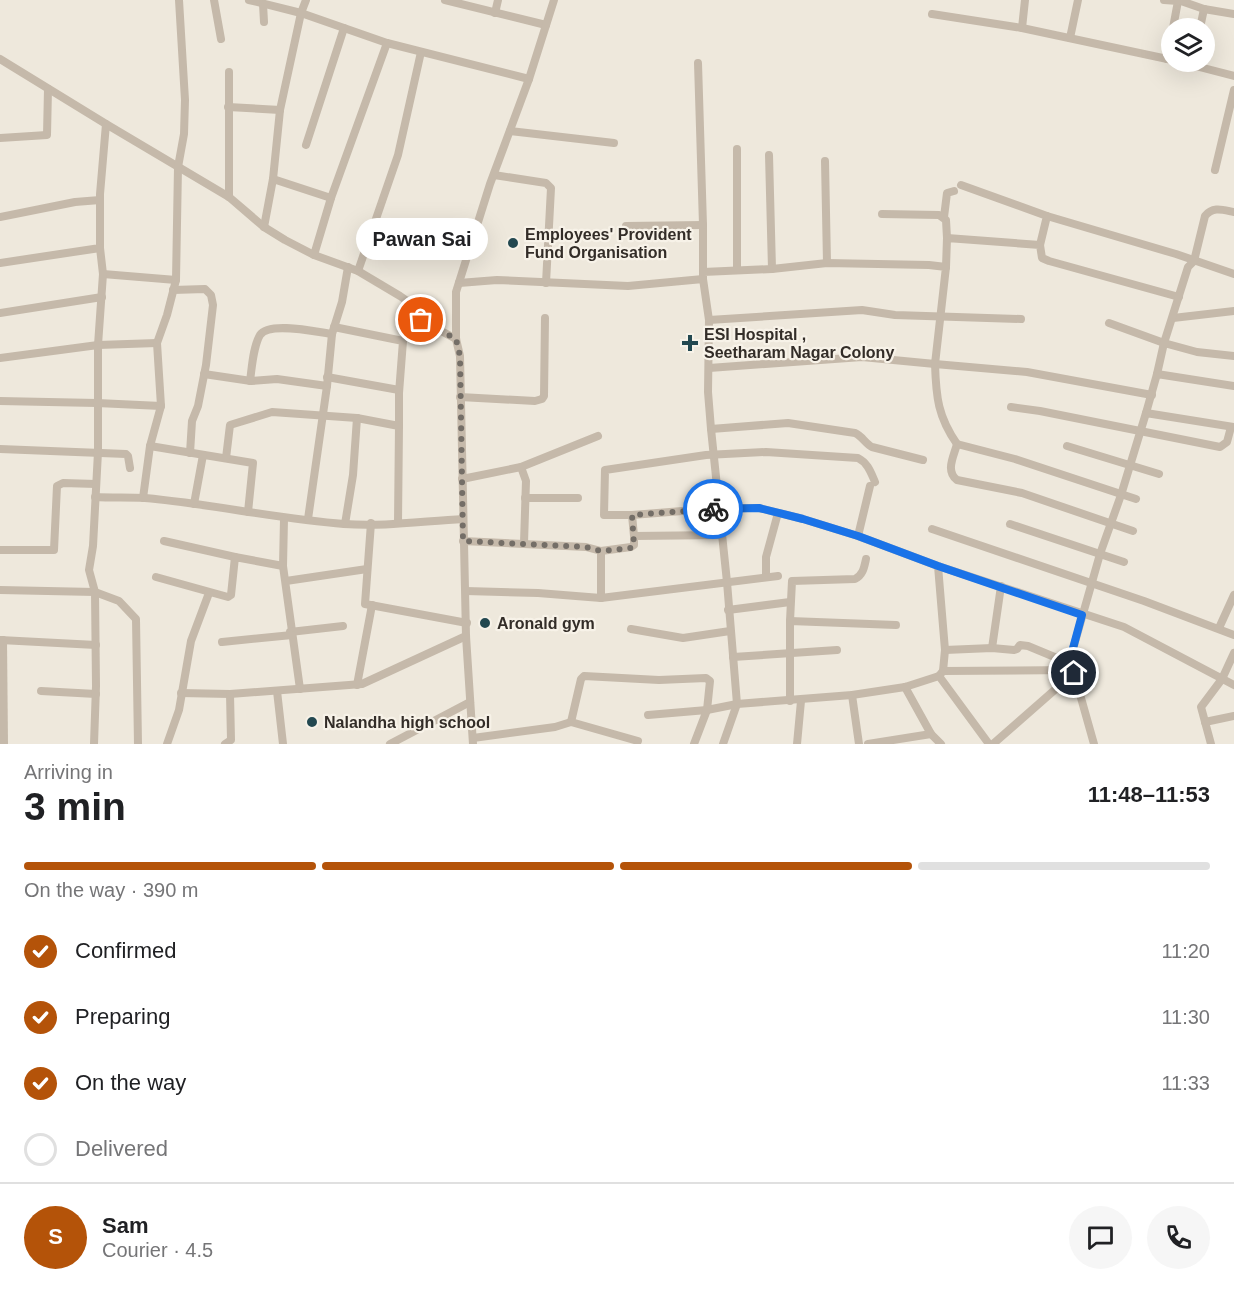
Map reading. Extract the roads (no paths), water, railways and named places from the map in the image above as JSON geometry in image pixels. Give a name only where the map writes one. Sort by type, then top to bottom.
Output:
[{"type":"street","points":[[143,498],[150,446],[161,406],[157,343],[176,280],[178,167],[184,134],[185,100],[179,0]]},
{"type":"street","points":[[214,0],[221,39]]},
{"type":"street","points":[[264,227],[273,179],[280,110],[301,13],[306,0]]},
{"type":"street","points":[[445,0],[546,25]]},
{"type":"street","points":[[495,13],[498,0]]},
{"type":"street","points":[[554,0],[530,79],[494,175],[456,292],[456,339],[460,356],[466,636],[473,741],[555,727],[571,722],[638,741]]},
{"type":"street","points":[[1022,28],[1025,0]]},
{"type":"street","points":[[1070,38],[1078,0]]},
{"type":"street","points":[[1164,0],[1234,14]]},
{"type":"street","points":[[1175,18],[1178,1]]},
{"type":"street","points":[[256,2],[301,13],[387,43],[530,79]]},
{"type":"street","points":[[256,2],[264,22]]},
{"type":"street","points":[[1202,18],[1204,9]]},
{"type":"street","points":[[932,14],[1022,28],[1161,57]]},
{"type":"street","points":[[306,145],[344,28]]},
{"type":"street","points":[[314,255],[387,43]]},
{"type":"street","points":[[358,271],[398,154],[421,52]]},
{"type":"street","points":[[0,60],[229,197],[264,227],[314,255],[358,271],[400,296],[416,308],[421,320],[456,339]]},
{"type":"street","points":[[698,63],[703,276],[709,320],[708,368],[711,429],[737,704],[723,744]]},
{"type":"street","points":[[1215,68],[1233,73]]},
{"type":"street","points":[[229,72],[229,197]]},
{"type":"street","points":[[0,138],[47,135],[48,89]]},
{"type":"street","points":[[1215,170],[1234,90]]},
{"type":"street","points":[[228,107],[280,110]]},
{"type":"street","points":[[94,744],[95,592],[89,570],[93,546],[98,452],[98,345],[103,274],[100,248],[100,200],[106,124]]},
{"type":"street","points":[[510,131],[614,143]]},
{"type":"street","points":[[737,149],[737,270]]},
{"type":"street","points":[[769,155],[772,269]]},
{"type":"street","points":[[825,161],[827,263]]},
{"type":"street","points":[[494,175],[546,183],[551,188],[546,283]]},
{"type":"street","points":[[273,179],[332,198]]},
{"type":"street","points":[[1136,499],[1015,459],[957,444],[947,430],[940,413],[935,364],[946,267],[947,238],[944,217],[947,193],[957,188],[1176,254],[1234,274]]},
{"type":"street","points":[[0,217],[75,202],[100,200]]},
{"type":"street","points":[[1094,744],[1072,669],[1082,615],[1141,432],[1164,343],[1188,267],[1194,261],[1205,216],[1209,211],[1216,209],[1234,212]]},
{"type":"street","points":[[882,213],[944,217]]},
{"type":"street","points":[[1047,216],[1040,245],[1042,258],[1179,297]]},
{"type":"street","points":[[626,226],[703,225]]},
{"type":"street","points":[[947,238],[1040,245]]},
{"type":"street","points":[[0,263],[100,248]]},
{"type":"street","points":[[459,283],[497,280],[628,286],[737,270],[827,263],[929,264],[946,267]]},
{"type":"street","points":[[308,519],[333,331],[342,302],[348,267]]},
{"type":"street","points":[[103,274],[176,280]]},
{"type":"street","points":[[173,290],[205,290],[211,295],[213,305],[204,374],[198,406],[192,421],[190,453]]},
{"type":"street","points":[[0,313],[102,297]]},
{"type":"street","points":[[709,320],[862,310],[895,315],[1021,319]]},
{"type":"street","points":[[1173,318],[1234,311]]},
{"type":"street","points":[[460,397],[535,401],[542,399],[545,318]]},
{"type":"street","points":[[1110,323],[1164,343],[1197,352],[1234,356]]},
{"type":"street","points":[[250,381],[257,344],[260,334],[265,330],[278,328],[333,331],[403,341],[399,390],[398,523]]},
{"type":"street","points":[[0,358],[98,345],[157,343]]},
{"type":"street","points":[[708,368],[862,357],[1027,372],[1152,395]]},
{"type":"street","points":[[204,374],[250,381],[277,379],[327,381],[399,390]]},
{"type":"street","points":[[1157,374],[1234,386]]},
{"type":"street","points":[[0,401],[161,406]]},
{"type":"street","points":[[1011,407],[1068,416],[1220,447],[1227,442],[1233,427],[1146,413]]},
{"type":"street","points":[[226,458],[231,424],[272,412],[357,418],[399,426]]},
{"type":"street","points":[[345,524],[357,418]]},
{"type":"street","points":[[711,429],[799,424],[855,433],[872,447],[923,460]]},
{"type":"street","points":[[462,479],[521,467],[598,436]]},
{"type":"street","points":[[957,444],[951,471],[957,480],[1022,493],[1133,531]]},
{"type":"street","points":[[150,446],[253,463],[249,512]]},
{"type":"street","points":[[1067,446],[1159,474]]},
{"type":"street","points":[[0,449],[126,454],[130,468]]},
{"type":"street","points":[[858,536],[872,484],[868,467],[858,458],[766,452],[715,455],[605,470],[604,515],[720,508],[759,508],[778,513],[858,536],[938,566],[1124,627],[1234,685]]},
{"type":"street","points":[[194,504],[203,454]]},
{"type":"street","points":[[521,467],[526,481],[524,543]]},
{"type":"street","points":[[0,550],[54,550],[57,486],[63,483],[96,484]]},
{"type":"street","points":[[95,497],[143,498],[284,519],[308,519],[345,524],[463,519]]},
{"type":"street","points":[[525,498],[578,498]]},
{"type":"street","points":[[766,577],[766,557],[778,513]]},
{"type":"street","points":[[463,541],[586,547],[601,551],[631,548],[634,545],[632,515]]},
{"type":"street","points":[[284,519],[283,566],[300,689]]},
{"type":"street","points":[[370,524],[365,604],[466,623]]},
{"type":"street","points":[[1010,524],[1124,562]]},
{"type":"street","points":[[932,529],[1092,583],[1234,635]]},
{"type":"street","points":[[634,537],[722,535]]},
{"type":"street","points":[[164,542],[283,566]]},
{"type":"street","points":[[601,551],[601,598]]},
{"type":"street","points":[[156,577],[228,597],[231,595],[235,557]]},
{"type":"street","points":[[790,701],[792,581],[855,579],[862,572],[866,559]]},
{"type":"street","points":[[938,566],[945,650],[941,674],[991,744],[1072,669]]},
{"type":"street","points":[[286,581],[367,571]]},
{"type":"street","points":[[466,591],[601,598],[778,576]]},
{"type":"street","points":[[992,648],[1001,586]]},
{"type":"street","points":[[0,590],[95,592],[119,601],[136,619],[138,744]]},
{"type":"street","points":[[167,744],[182,693],[191,641],[209,593]]},
{"type":"street","points":[[1219,628],[1234,595]]},
{"type":"street","points":[[728,610],[790,602]]},
{"type":"street","points":[[357,685],[372,605]]},
{"type":"street","points":[[790,621],[896,625]]},
{"type":"street","points":[[222,642],[343,626]]},
{"type":"street","points":[[631,629],[683,638],[730,631]]},
{"type":"street","points":[[182,693],[230,694],[357,685],[466,636]]},
{"type":"street","points":[[4,744],[1,640],[96,645]]},
{"type":"street","points":[[945,650],[992,648],[1014,650],[1020,645],[1028,646],[1072,669]]},
{"type":"street","points":[[733,657],[837,650]]},
{"type":"street","points":[[1211,744],[1201,707],[1222,679],[1234,653]]},
{"type":"street","points":[[648,715],[707,710],[737,704],[801,701],[852,695],[905,687],[941,674],[1072,669]]},
{"type":"street","points":[[571,722],[581,679],[587,675],[659,680],[706,678],[710,681],[707,710],[694,744]]},
{"type":"street","points":[[905,687],[931,734],[941,744]]},
{"type":"street","points":[[41,691],[96,694]]},
{"type":"street","points":[[277,691],[283,744]]},
{"type":"street","points":[[225,744],[231,740],[230,694]]},
{"type":"street","points":[[852,695],[859,744]]},
{"type":"street","points":[[796,744],[801,701]]},
{"type":"street","points":[[390,744],[470,702]]},
{"type":"street","points":[[1205,722],[1234,716]]},
{"type":"street","points":[[868,744],[931,734]]},
{"type":"place","name":"Employees' Provident Fund Organisation","points":[[513,243]]},
{"type":"place","name":"Pawan Sai","points":[[421,320]]},
{"type":"place","name":"ESI Hospital , Seetharam Nagar Colony","points":[[690,343]]},
{"type":"place","name":"Aronald gym","points":[[485,623]]},
{"type":"place","name":"Nalandha high school","points":[[312,722]]}]
